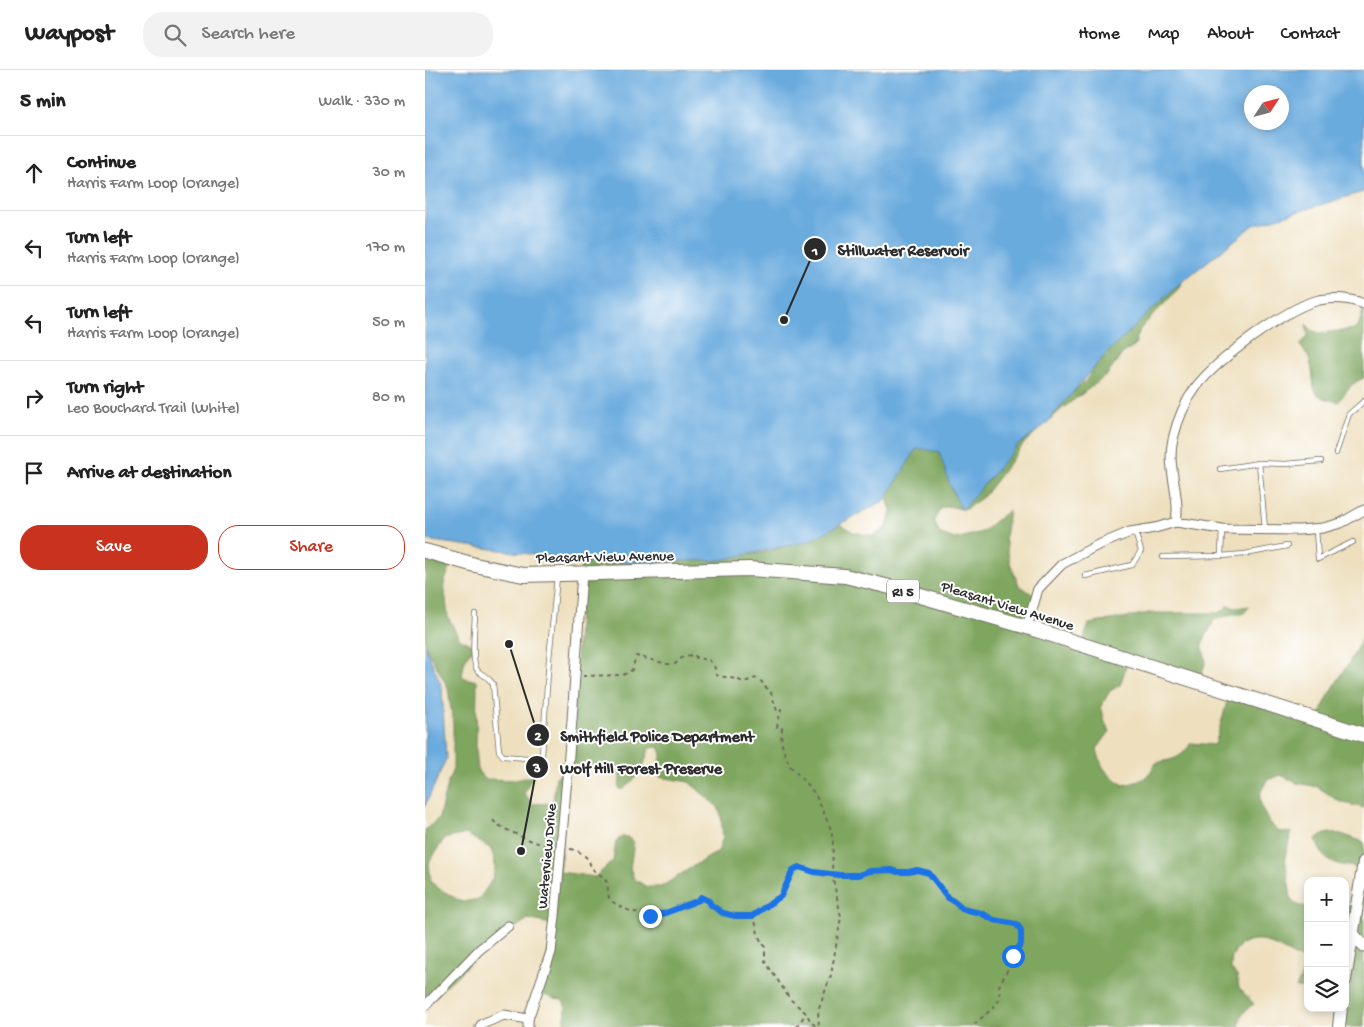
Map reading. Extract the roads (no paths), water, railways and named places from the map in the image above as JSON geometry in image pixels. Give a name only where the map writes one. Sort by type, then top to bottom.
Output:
[{"type":"main road","name":"Pleasant View Avenue","points":[[425,551],[475,566],[523,575],[749,569],[845,576],[1027,627],[1361,732]]},
{"type":"main road","points":[[1347,967],[1364,862]]},
{"type":"main road","points":[[1339,1027],[1341,1012]]},
{"type":"street","points":[[1177,522],[1178,512],[1171,459],[1172,446],[1179,421],[1187,402],[1197,386],[1216,366],[1244,344],[1292,312],[1318,301],[1332,299],[1352,299],[1364,304]]},
{"type":"street","points":[[1027,627],[1038,589],[1062,564],[1096,546],[1135,532],[1177,522],[1222,529],[1316,529],[1341,523],[1364,510]]},
{"type":"street","name":"Waterview Drive","points":[[480,1027],[504,1015],[528,1023],[551,952],[576,676],[582,573]]},
{"type":"street","points":[[425,1006],[479,950],[508,926]]},
{"type":"street","points":[[1353,933],[1364,947]]},
{"type":"lane","points":[[1335,453],[1349,414],[1364,401]]},
{"type":"lane","points":[[1220,469],[1259,463],[1285,464],[1321,461]]},
{"type":"lane","points":[[1259,463],[1265,530]]},
{"type":"lane","points":[[1221,556],[1222,529]]},
{"type":"lane","points":[[1316,529],[1318,559],[1353,542]]},
{"type":"lane","points":[[1085,576],[1132,565],[1141,551],[1135,532]]},
{"type":"lane","points":[[1163,557],[1245,554],[1287,546]]},
{"type":"lane","points":[[475,614],[474,663],[477,670],[488,676],[493,684],[499,751],[503,756],[539,759],[542,756],[557,574]]},
{"type":"water","points":[[425,70],[1364,70],[1363,192],[1254,225],[1179,284],[1105,355],[1044,426],[1018,445],[962,510],[951,488],[939,452],[917,448],[885,500],[809,541],[721,560],[596,563],[425,540]]},
{"type":"water","points":[[425,646],[442,687],[446,759],[425,806]]},
{"type":"place","name":"Stillwater Reservoir","points":[[784,320]]},
{"type":"place","name":"Smithfield Police Department","points":[[509,644]]},
{"type":"place","name":"Wolf Hill Forest Preserve","points":[[521,851]]}]
